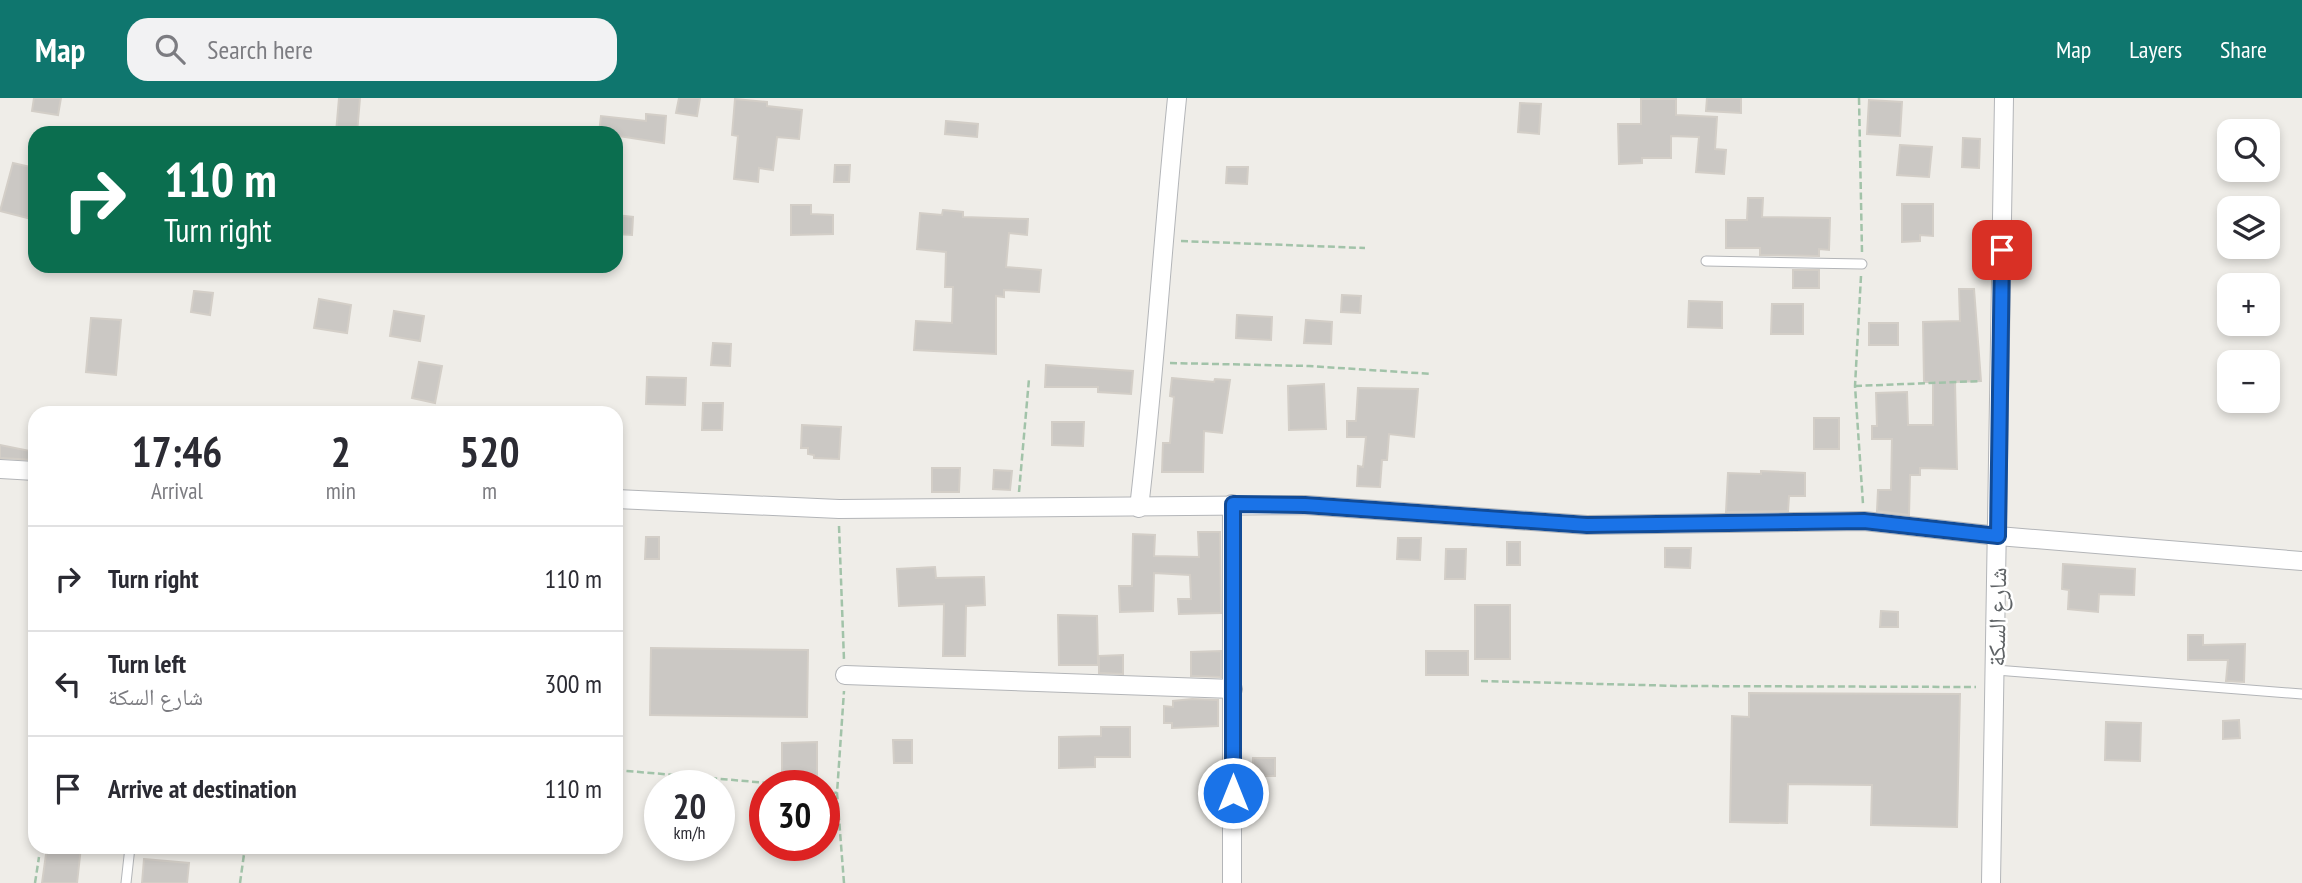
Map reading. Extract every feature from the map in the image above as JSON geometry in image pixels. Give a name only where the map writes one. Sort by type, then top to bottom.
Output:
[{"type":"street","points":[[1139,508],[1156,363],[1177,98]]},
{"type":"street","name":"شارع السكة","points":[[1991,883],[2004,98]]},
{"type":"street","points":[[0,469],[28,471]]},
{"type":"street","points":[[623,499],[839,509],[1305,505],[1587,525],[1864,521],[1998,536],[2302,561]]},
{"type":"street","points":[[1232,883],[1233,504]]},
{"type":"street","points":[[845,675],[1233,689]]},
{"type":"lane","points":[[1706,261],[1862,264]]},
{"type":"lane","points":[[1996,678],[2302,694]]},
{"type":"lane","points":[[126,883],[129,854]]},
{"type":"path","points":[[1858,98],[1862,264],[1855,386],[1864,521]]},
{"type":"path","points":[[1164,240],[1365,248]]},
{"type":"path","points":[[1156,363],[1309,366],[1432,374]]},
{"type":"path","points":[[1018,509],[1029,379]]},
{"type":"path","points":[[1855,386],[2000,380]]},
{"type":"path","points":[[839,509],[845,675],[839,770]]},
{"type":"path","points":[[1481,681],[1681,686],[1996,678]]},
{"type":"path","points":[[623,771],[749,781]]},
{"type":"path","points":[[840,832],[844,883]]},
{"type":"path","points":[[240,883],[244,854]]},
{"type":"path","points":[[35,883],[38,857]]},
{"type":"building","points":[[34,98],[61,98],[58,115],[32,111]]},
{"type":"building","points":[[339,98],[360,98],[358,126],[337,126]]},
{"type":"building","points":[[679,98],[700,98],[697,116],[676,113]]},
{"type":"building","points":[[1707,98],[1741,98],[1741,113],[1706,111]]},
{"type":"building","points":[[735,99],[767,102],[767,106],[802,110],[799,139],[777,137],[773,170],[759,168],[758,182],[734,179],[738,136],[732,135]]},
{"type":"building","points":[[1641,99],[1676,99],[1676,115],[1717,117],[1715,149],[1726,150],[1724,174],[1696,172],[1699,137],[1671,136],[1671,158],[1642,158],[1642,163],[1619,164],[1618,124],[1641,124]]},
{"type":"building","points":[[1869,100],[1902,102],[1900,136],[1867,134]]},
{"type":"building","points":[[1520,103],[1541,104],[1539,134],[1518,132]]},
{"type":"building","points":[[646,114],[666,116],[664,143],[623,137],[623,126],[600,126],[601,116],[646,121]]},
{"type":"building","points":[[946,121],[978,124],[977,137],[945,134]]},
{"type":"building","points":[[1963,138],[1980,139],[1979,168],[1962,167]]},
{"type":"building","points":[[1900,145],[1932,147],[1929,177],[1897,175]]},
{"type":"building","points":[[13,163],[28,166],[28,218],[0,211]]},
{"type":"building","points":[[835,165],[850,165],[849,182],[834,182]]},
{"type":"building","points":[[1227,167],[1248,167],[1247,184],[1226,183]]},
{"type":"building","points":[[1748,198],[1763,198],[1762,217],[1830,218],[1829,250],[1819,249],[1819,256],[1760,255],[1760,248],[1726,248],[1726,220],[1747,220]]},
{"type":"building","points":[[1902,204],[1933,204],[1933,236],[1920,235],[1920,241],[1902,242]]},
{"type":"building","points":[[791,205],[811,205],[811,214],[833,215],[833,234],[791,235]]},
{"type":"building","points":[[943,210],[963,212],[963,217],[1028,219],[1027,235],[1009,233],[1006,267],[1041,270],[1039,292],[1004,290],[1004,297],[996,296],[996,354],[914,350],[916,321],[952,323],[953,287],[945,287],[946,252],[917,249],[920,213],[942,215]]},
{"type":"building","points":[[623,216],[633,217],[632,235],[623,234]]},
{"type":"building","points":[[1793,270],[1819,270],[1819,288],[1793,288]]},
{"type":"building","points":[[1959,289],[1974,289],[1981,381],[1955,382],[1957,469],[1920,468],[1920,475],[1910,475],[1909,515],[1877,511],[1878,490],[1891,490],[1892,439],[1872,439],[1872,426],[1877,426],[1876,393],[1907,392],[1908,425],[1933,425],[1933,382],[1924,382],[1923,322],[1960,321]]},
{"type":"building","points":[[194,291],[213,293],[210,315],[191,312]]},
{"type":"building","points":[[1342,295],[1361,296],[1360,313],[1341,312]]},
{"type":"building","points":[[319,299],[351,305],[347,333],[314,328]]},
{"type":"building","points":[[1689,301],[1722,302],[1722,328],[1688,327]]},
{"type":"building","points":[[1772,304],[1803,304],[1803,334],[1771,334]]},
{"type":"building","points":[[394,311],[424,316],[420,341],[390,336]]},
{"type":"building","points":[[1237,315],[1272,317],[1271,340],[1236,338]]},
{"type":"building","points":[[91,318],[121,320],[116,375],[86,372]]},
{"type":"building","points":[[1306,320],[1332,322],[1331,344],[1304,343]]},
{"type":"building","points":[[1869,323],[1898,323],[1898,345],[1869,345]]},
{"type":"building","points":[[713,343],[731,344],[730,366],[711,365]]},
{"type":"building","points":[[419,362],[442,366],[435,403],[412,398]]},
{"type":"building","points":[[1046,365],[1133,371],[1131,394],[1098,392],[1098,387],[1045,387]]},
{"type":"building","points":[[647,377],[686,378],[685,405],[646,404]]},
{"type":"building","points":[[1172,378],[1214,382],[1215,379],[1230,380],[1222,433],[1204,431],[1203,472],[1162,472],[1163,443],[1170,443],[1174,397],[1170,396]]},
{"type":"building","points":[[1324,384],[1326,429],[1289,430],[1288,386]]},
{"type":"building","points":[[1358,388],[1418,389],[1414,437],[1389,434],[1387,460],[1382,460],[1380,487],[1357,486],[1358,466],[1363,467],[1366,437],[1347,437],[1347,421],[1356,421]]},
{"type":"building","points":[[703,403],[723,403],[722,430],[702,430]]},
{"type":"building","points":[[1814,418],[1839,418],[1839,449],[1814,449]]},
{"type":"building","points":[[1052,422],[1084,422],[1083,446],[1052,445]]},
{"type":"building","points":[[802,425],[841,427],[839,459],[814,458],[814,455],[808,454],[808,448],[801,448]]},
{"type":"building","points":[[0,445],[28,451],[28,460],[0,458]]},
{"type":"building","points":[[932,468],[960,468],[959,492],[932,492]]},
{"type":"building","points":[[994,470],[1012,471],[1010,490],[993,489]]},
{"type":"building","points":[[1761,471],[1805,473],[1805,496],[1789,496],[1788,511],[1726,512],[1728,473],[1761,474]]},
{"type":"building","points":[[1198,532],[1220,532],[1221,613],[1179,614],[1178,599],[1191,599],[1190,575],[1154,573],[1153,611],[1120,612],[1119,586],[1132,586],[1133,534],[1155,535],[1154,556],[1199,557]]},
{"type":"building","points":[[646,537],[659,537],[659,559],[645,559]]},
{"type":"building","points":[[1398,538],[1421,538],[1420,560],[1397,559]]},
{"type":"building","points":[[1507,542],[1520,542],[1520,565],[1507,565]]},
{"type":"building","points":[[1665,548],[1691,548],[1690,568],[1665,567]]},
{"type":"building","points":[[1446,549],[1466,549],[1465,579],[1445,579]]},
{"type":"building","points":[[2063,564],[2135,569],[2134,595],[2099,594],[2098,612],[2068,609],[2069,590],[2062,589]]},
{"type":"building","points":[[935,567],[936,578],[984,577],[985,605],[966,606],[965,656],[943,656],[944,604],[899,606],[897,569]]},
{"type":"building","points":[[1475,605],[1510,605],[1510,659],[1475,659]]},
{"type":"building","points":[[1881,611],[1898,612],[1898,627],[1880,627]]},
{"type":"building","points":[[1058,615],[1097,616],[1098,665],[1059,665]]},
{"type":"building","points":[[2188,635],[2203,635],[2203,645],[2245,644],[2244,682],[2226,681],[2228,660],[2188,660]]},
{"type":"building","points":[[651,648],[808,650],[807,717],[650,715]]},
{"type":"building","points":[[1221,651],[1221,677],[1191,676],[1191,652]]},
{"type":"building","points":[[1426,651],[1468,651],[1468,675],[1426,675]]},
{"type":"building","points":[[1123,655],[1123,674],[1099,673],[1099,656]]},
{"type":"building","points":[[1749,693],[1960,694],[1957,827],[1871,825],[1872,785],[1788,784],[1787,823],[1730,822],[1732,716],[1749,717]]},
{"type":"building","points":[[1218,700],[1218,726],[1172,728],[1172,723],[1164,723],[1164,706],[1173,707],[1173,701]]},
{"type":"building","points":[[2239,720],[2240,738],[2223,739],[2223,721]]},
{"type":"building","points":[[2106,722],[2141,723],[2140,761],[2105,760]]},
{"type":"building","points":[[1101,727],[1130,727],[1130,757],[1095,757],[1095,767],[1059,768],[1059,737],[1101,736]]},
{"type":"building","points":[[893,740],[912,740],[912,763],[894,763]]},
{"type":"building","points":[[817,742],[817,770],[782,770],[782,743]]},
{"type":"building","points":[[1253,758],[1275,758],[1275,776],[1253,776]]},
{"type":"building","points":[[46,854],[80,854],[77,883],[42,883]]},
{"type":"building","points":[[144,859],[189,863],[187,883],[142,883]]},
{"type":"route","points":[[1233,793],[1233,504],[1305,505],[1587,525],[1864,521],[1998,536],[2002,250]]}]
